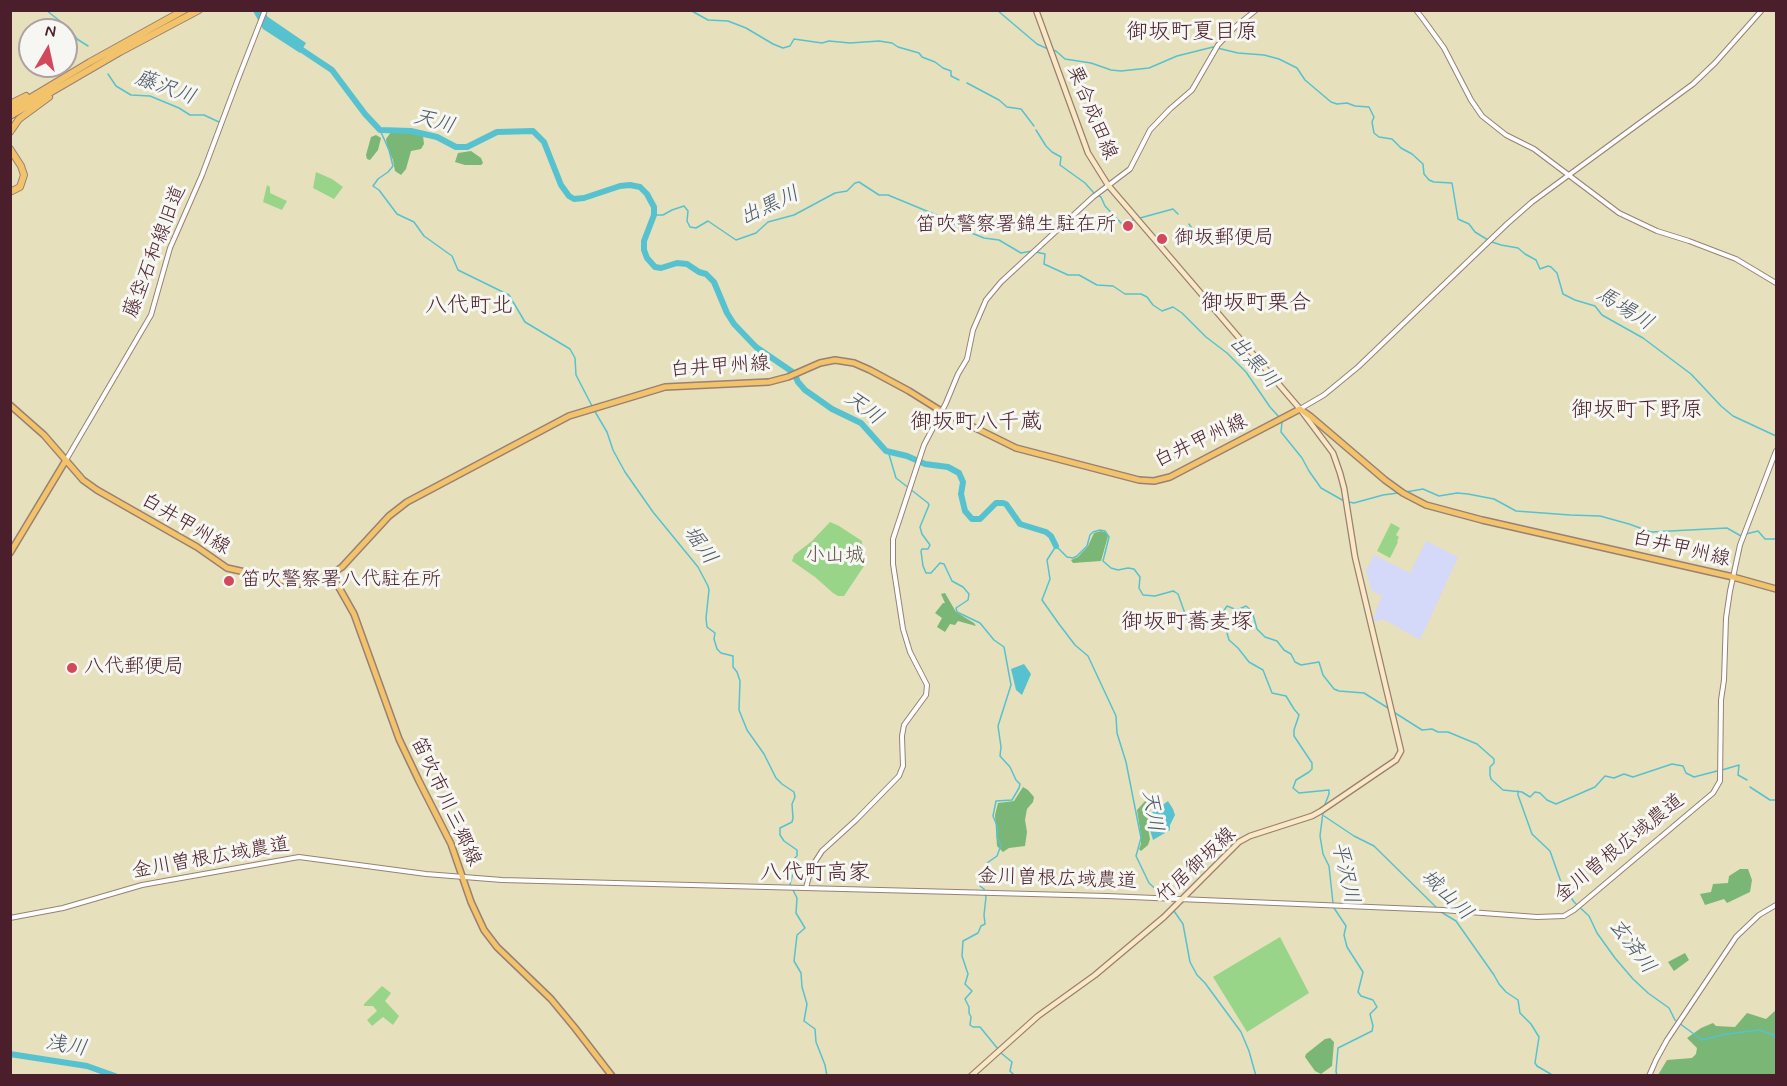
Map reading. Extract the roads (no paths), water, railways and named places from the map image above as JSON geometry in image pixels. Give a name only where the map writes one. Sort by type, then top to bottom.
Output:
[{"type":"highway","points":[[10,104],[184,10]]},
{"type":"highway","points":[[10,116],[79,75],[199,10]]},
{"type":"highway","points":[[10,110],[90,62]]},
{"type":"highway","points":[[10,132],[26,113],[79,75]]},
{"type":"highway","points":[[10,149],[24,175],[20,187],[10,192]]},
{"type":"main road","name":"栗合成田線","points":[[1036,10],[1088,153],[1107,185],[1300,409]]},
{"type":"main road","name":"白井甲州線","points":[[10,405],[44,435],[83,480],[98,490],[227,568],[299,584],[314,583],[332,575],[348,562],[389,516],[407,502],[569,416],[665,387],[776,381],[820,363],[835,360],[854,363],[909,391],[941,411],[1016,448],[1122,477],[1145,481],[1161,480],[1179,473],[1300,409],[1385,480],[1401,492],[1426,505],[1776,589]]},
{"type":"main road","name":"竹居御坂線","points":[[971,1076],[1038,1016],[1095,975],[1172,909],[1233,847],[1244,839],[1312,816],[1398,758],[1401,748],[1355,556],[1340,473],[1333,453],[1300,409]]},
{"type":"main road","points":[[10,553],[66,460]]},
{"type":"main road","name":"笛吹市川三郷線","points":[[332,575],[354,614],[399,739],[451,844],[471,902],[484,930],[497,947],[551,999],[612,1076]]},
{"type":"street","points":[[806,888],[811,868],[822,851],[899,776],[903,766],[904,725],[926,695],[927,685],[910,652],[903,629],[892,550],[894,532],[916,464],[930,431],[967,359],[973,330],[986,300],[994,288],[1107,185],[1130,169],[1150,130],[1192,90],[1217,47],[1234,27],[1256,10]]},
{"type":"street","points":[[1416,10],[1444,48],[1482,116],[1506,135],[1534,149],[1619,213],[1657,231],[1736,259],[1776,283]]},
{"type":"street","points":[[1300,409],[1324,395],[1358,367],[1532,202],[1693,84],[1762,10]]},
{"type":"street","name":"藤垈石和線旧道","points":[[66,460],[151,315],[170,248],[205,169],[266,11]]},
{"type":"street","name":"金川曽根広域農道","points":[[10,918],[63,908],[142,885],[299,857],[426,874],[502,880],[1167,898],[1564,916],[1581,905],[1706,799],[1720,781],[1721,700],[1726,618],[1736,561],[1776,451]]},
{"type":"street","points":[[1649,1076],[1673,1033],[1736,938],[1759,915],[1776,905]]},
{"type":"water","points":[[253,11],[264,11],[268,17],[306,43],[300,53],[263,29]]},
{"type":"water","points":[[1024,664],[1031,674],[1022,695],[1016,690],[1011,669]]},
{"type":"water","points":[[1168,801],[1175,815],[1170,830],[1153,840],[1148,823],[1149,815]]},
{"type":"waterway","name":"藤沢川","points":[[46,10],[70,29],[77,39],[88,46]]},
{"type":"waterway","points":[[690,10],[708,20],[728,21],[746,28],[783,48],[790,46],[794,39],[822,43],[829,41],[892,43],[919,53],[922,57],[951,71],[951,76],[959,80]]},
{"type":"waterway","name":"馬場川","points":[[997,10],[1037,44],[1048,49]]},
{"type":"waterway","name":"天川","points":[[296,46],[332,70],[380,130],[411,131],[437,137],[456,147],[467,147],[497,132],[533,131],[544,142],[561,185],[574,199],[620,186],[640,187],[654,207],[654,215],[644,241],[644,250],[647,258],[655,267],[661,268],[677,263],[687,264],[706,274],[714,282],[734,324],[756,347],[794,373],[805,390],[832,409],[861,423],[886,451],[907,456],[925,464],[948,467],[959,473],[963,482],[961,494],[965,511],[972,519],[980,519],[996,503],[1003,503],[1020,524],[1046,532],[1056,546]]},
{"type":"waterway","name":"馬場川","points":[[1053,50],[1065,59],[1121,71],[1149,68],[1177,56],[1213,47],[1279,59],[1297,68],[1305,80],[1331,102],[1369,107],[1374,117],[1372,122],[1374,133],[1379,137],[1392,139],[1412,154],[1423,164],[1424,174],[1429,180],[1452,183],[1458,219],[1469,224],[1475,232],[1488,240]]},
{"type":"waterway","name":"藤沢川","points":[[108,74],[116,86],[131,95],[150,96],[190,115],[204,115],[219,122]]},
{"type":"waterway","points":[[967,83],[999,100],[1007,107],[1021,109],[1034,126]]},
{"type":"waterway","name":"堀川","points":[[380,130],[393,166],[373,186],[379,190],[397,214],[414,222],[424,236],[452,256],[458,270],[509,295],[525,322],[570,349],[575,358],[576,375],[592,406]]},
{"type":"waterway","points":[[1036,130],[1046,146],[1061,157],[1060,165],[1085,183],[1094,193]]},
{"type":"waterway","name":"出黒川","points":[[654,215],[663,215],[684,206],[688,211],[687,221],[690,227],[696,228],[708,221],[736,240],[756,233],[768,222],[794,215],[835,193],[847,191],[859,182],[879,195],[888,195],[946,219],[984,238],[999,240],[1021,253],[1032,251]]},
{"type":"waterway","points":[[1099,196],[1122,224],[1133,220]]},
{"type":"waterway","points":[[1140,218],[1173,209],[1178,214]]},
{"type":"waterway","points":[[1189,224],[1195,233]]},
{"type":"waterway","name":"馬場川","points":[[1492,242],[1518,248],[1536,260],[1540,269],[1551,267],[1557,273],[1563,294],[1595,306],[1602,315],[1643,338],[1691,374],[1733,416],[1776,436]]},
{"type":"waterway","name":"出黒川","points":[[1036,252],[1045,254],[1044,264],[1068,275],[1079,275],[1097,285],[1113,286],[1125,294],[1141,294],[1162,311],[1173,307],[1182,313],[1246,372],[1280,418],[1281,432],[1302,458],[1321,488],[1344,501],[1354,503],[1398,493]]},
{"type":"waterway","name":"堀川","points":[[594,410],[625,472],[653,512],[698,567],[708,586],[707,627],[715,633],[717,649],[721,653],[733,656],[733,667],[740,681],[739,710],[747,730],[764,754],[776,778],[794,792],[792,822],[780,828],[780,835],[784,841],[797,850],[797,856],[788,864],[794,870],[790,884],[797,898],[796,913],[805,928],[797,935],[794,961],[801,973],[807,1004],[804,1021],[815,1029],[816,1042],[827,1076]]},
{"type":"waterway","points":[[888,451],[896,478],[929,505],[920,527],[930,545],[928,549],[921,551],[926,573],[931,573],[940,563],[944,564],[952,581],[963,587],[969,594],[968,600],[956,608],[957,612],[980,623],[994,640],[1004,647],[1011,685],[998,726],[1000,756],[1020,784],[1012,800],[996,801],[993,816],[1001,845],[997,856],[987,863],[987,877],[980,886],[984,889],[986,897],[985,924],[981,926],[978,933],[963,941],[962,956],[968,974],[965,984],[972,991],[965,999],[971,1017],[970,1025],[980,1027],[998,1049]]},
{"type":"waterway","name":"出黒川","points":[[1406,492],[1423,489],[1439,496],[1468,494],[1494,499],[1516,511],[1600,516],[1651,532],[1727,528],[1741,536]]},
{"type":"waterway","name":"玄済川","points":[[1164,897],[1149,883],[1136,856],[1141,838],[1126,762],[1117,733],[1116,716],[1088,656],[1075,645],[1042,600],[1050,579],[1047,560],[1056,546],[1067,557],[1073,558],[1087,546],[1093,532],[1105,531],[1109,537],[1103,561],[1111,568],[1118,570],[1134,569],[1140,577],[1139,588],[1143,595],[1155,596],[1175,592],[1178,594],[1187,619],[1193,623],[1223,613],[1228,615],[1235,624],[1227,633],[1229,640],[1249,662],[1263,670],[1272,693],[1286,696],[1299,715],[1294,736],[1312,763],[1312,769],[1296,780],[1293,788],[1299,793],[1329,790],[1324,807]]},
{"type":"waterway","name":"出黒川","points":[[1746,534],[1758,531],[1765,539],[1776,539]]},
{"type":"waterway","points":[[1223,612],[1227,606],[1237,610],[1246,606],[1252,611],[1257,629],[1265,637],[1277,641],[1284,650],[1291,654],[1295,662],[1301,665],[1319,662],[1323,675],[1334,689],[1364,693],[1388,708]]},
{"type":"waterway","points":[[1392,711],[1422,730],[1448,732],[1477,744],[1494,759],[1490,767],[1491,779],[1503,790],[1522,792],[1530,797],[1535,792],[1540,793],[1547,800],[1556,804],[1595,787],[1605,776],[1614,778],[1624,774],[1633,777],[1672,764],[1683,766],[1686,773],[1694,777],[1717,771]]},
{"type":"waterway","points":[[1722,770],[1739,765],[1738,775],[1747,780]]},
{"type":"waterway","points":[[1750,787],[1770,800],[1776,800]]},
{"type":"waterway","name":"玄済川","points":[[1518,791],[1532,834],[1550,851],[1561,882],[1574,902],[1589,916],[1597,933],[1615,958],[1648,993],[1669,1008],[1675,1020],[1702,1040],[1759,1030],[1774,1035],[1776,1040]]},
{"type":"waterway","name":"平沢川","points":[[1323,812],[1320,836],[1323,854],[1329,866],[1333,903]]},
{"type":"waterway","name":"城山川","points":[[1324,816],[1374,846],[1438,909]]},
{"type":"waterway","name":"平沢川","points":[[1334,908],[1346,926],[1344,935],[1347,947],[1363,972],[1358,992],[1361,996],[1373,1000],[1377,1007],[1370,1014],[1372,1031],[1338,1048],[1337,1076]]},
{"type":"waterway","name":"天川","points":[[1174,911],[1183,924],[1190,962],[1197,975],[1241,1032],[1256,1076]]},
{"type":"waterway","name":"城山川","points":[[1441,912],[1456,921],[1499,984],[1518,1000],[1520,1013],[1539,1037],[1535,1063],[1554,1076]]},
{"type":"waterway","points":[[1001,1053],[1012,1062],[1010,1071],[1015,1076]]},
{"type":"waterway","name":"浅川","points":[[10,1054],[87,1066],[115,1076]]},
{"type":"place","name":"笛吹警察署錦生駐在所","points":[[1128,226]]},
{"type":"place","name":"御坂郵便局","points":[[1162,239]]},
{"type":"place","name":"笛吹警察署八代駐在所","points":[[229,581]]},
{"type":"place","name":"八代郵便局","points":[[72,668]]},
{"type":"district","name":"御坂町夏目原","points":[[1192,33]]},
{"type":"district","name":"御坂町栗合","points":[[1256,304]]},
{"type":"district","name":"八代町北","points":[[469,307]]},
{"type":"district","name":"御坂町下野原","points":[[1637,411]]},
{"type":"district","name":"御坂町八千蔵","points":[[976,423]]},
{"type":"district","name":"御坂町蕎麦塚","points":[[1187,623]]},
{"type":"district","name":"八代町高家","points":[[815,874]]},
{"type":"park label","name":"小山城","points":[[835,557]]}]
